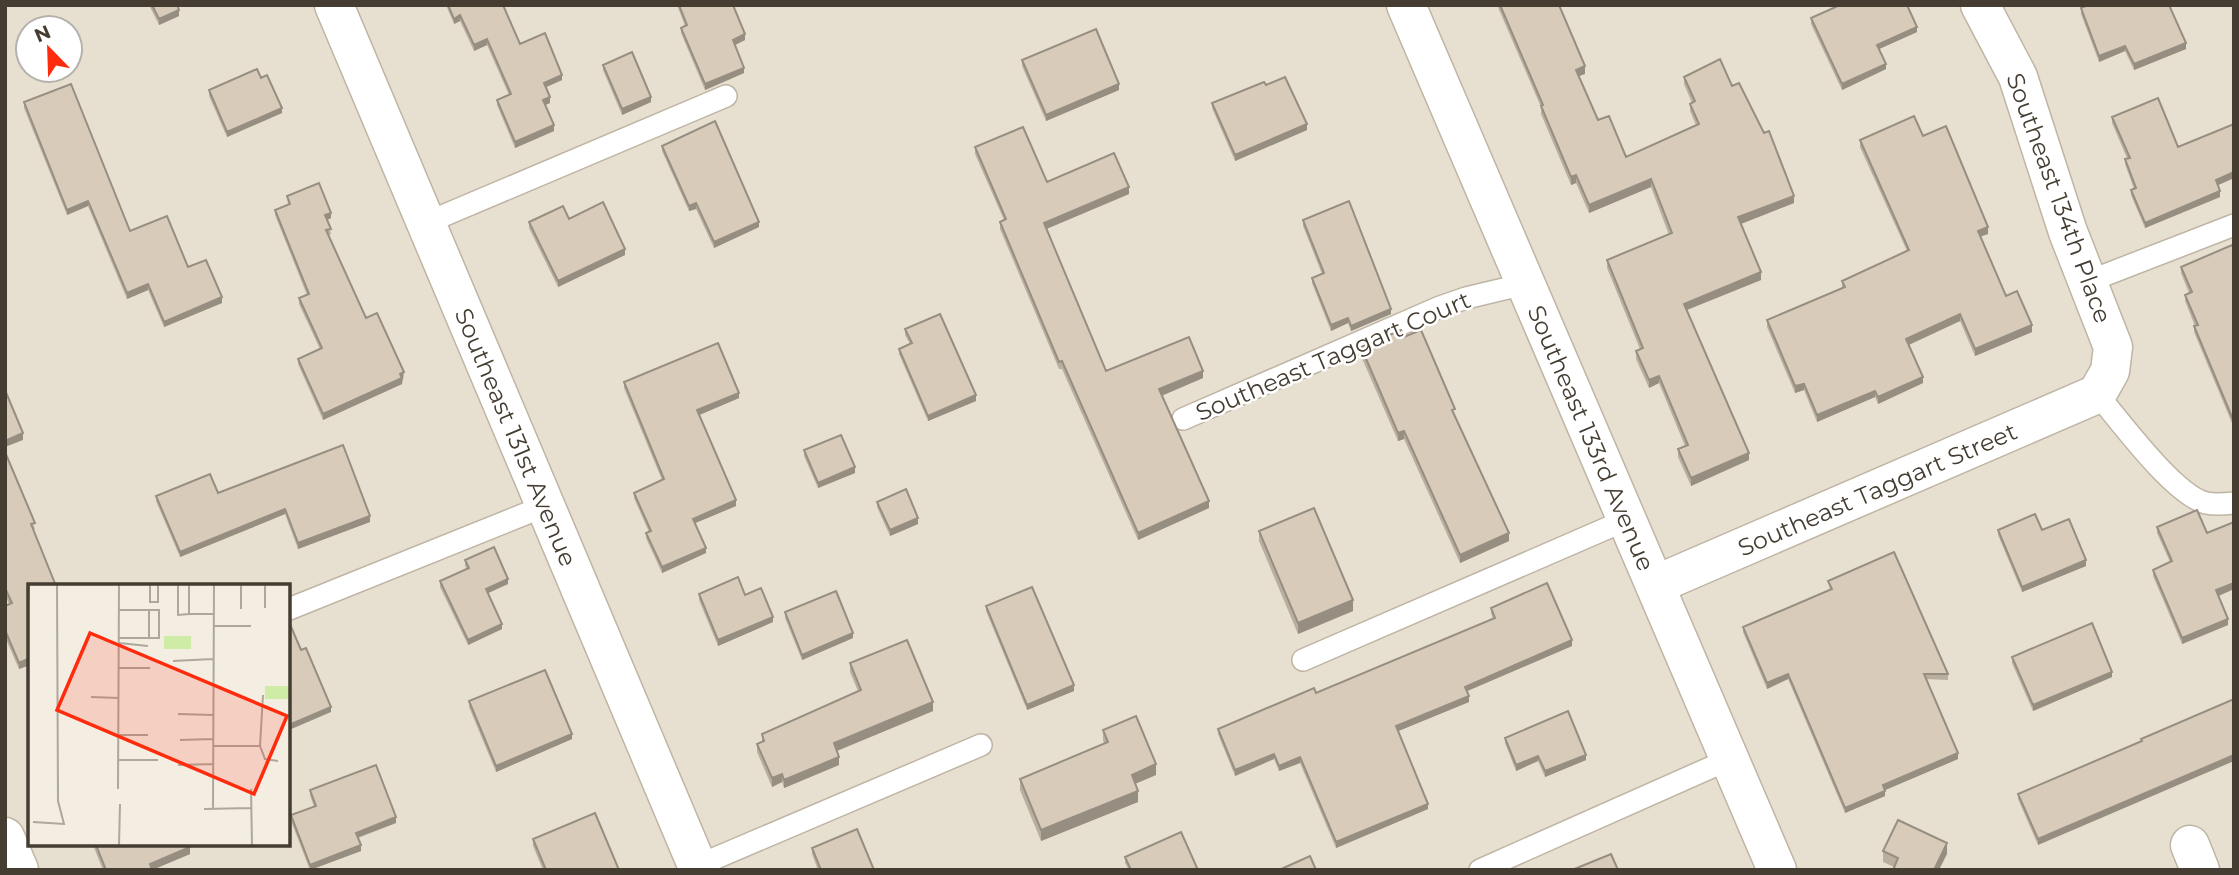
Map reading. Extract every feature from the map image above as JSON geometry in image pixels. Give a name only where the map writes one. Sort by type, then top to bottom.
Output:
[{"type":"street","name":"Southeast 131st Avenue","points":[[334,5],[698,868]]},
{"type":"street","name":"Southeast 133rd Avenue","points":[[1406,5],[1777,870]]},
{"type":"street","name":"Southeast 134th Place","points":[[1980,5],[2018,77],[2068,232],[2113,347],[2110,371],[2097,394]]},
{"type":"street","name":"Southeast Taggart Street","points":[[1656,585],[2097,394]]},
{"type":"street","points":[[5,838],[19,870]]},
{"type":"lane","points":[[426,223],[726,96]]},
{"type":"lane","points":[[2087,282],[2234,225]]},
{"type":"lane","name":"Southeast Taggart Court","points":[[1182,419],[1440,307],[1465,298],[1525,284]]},
{"type":"lane","points":[[2097,394],[2169,479],[2186,493],[2205,503],[2234,503]]},
{"type":"lane","points":[[290,609],[545,506]]},
{"type":"lane","points":[[1303,660],[1626,520]]},
{"type":"lane","points":[[698,868],[981,745]]},
{"type":"lane","points":[[1480,870],[1730,759]]},
{"type":"shaded area","points":[[5,5],[2234,5],[2234,870],[5,870]]},
{"type":"building","points":[[152,5],[177,5],[179,10],[159,19]]},
{"type":"building","points":[[448,5],[503,5],[520,44],[545,33],[562,75],[544,83],[550,97],[543,100],[554,125],[515,142],[497,100],[511,94],[487,39],[474,45],[460,15],[454,19]]},
{"type":"building","points":[[679,5],[733,5],[745,34],[733,40],[744,68],[705,84],[681,28],[687,25]]},
{"type":"building","points":[[1500,5],[1559,5],[1585,66],[1576,70],[1598,120],[1609,116],[1626,157],[1699,124],[1690,104],[1695,101],[1684,77],[1720,59],[1732,86],[1739,83],[1764,133],[1769,131],[1794,196],[1738,217],[1761,272],[1684,304],[1749,453],[1691,478],[1678,449],[1688,445],[1659,376],[1649,380],[1636,351],[1643,348],[1607,260],[1672,233],[1651,179],[1589,205],[1576,175],[1571,177]]},
{"type":"building","points":[[1840,5],[1907,5],[1917,27],[1877,45],[1886,64],[1842,84],[1811,18]]},
{"type":"building","points":[[2088,5],[2169,5],[2186,43],[2134,64],[2125,46],[2099,56],[2081,8]]},
{"type":"building","points":[[1096,29],[1119,84],[1046,115],[1022,60]]},
{"type":"building","points":[[632,52],[651,97],[622,109],[603,65]]},
{"type":"building","points":[[257,69],[261,78],[267,75],[282,108],[227,132],[209,90]]},
{"type":"building","points":[[1285,77],[1307,124],[1235,155],[1212,103],[1264,82],[1266,85]]},
{"type":"building","points":[[71,84],[130,231],[167,216],[188,267],[206,260],[222,297],[164,322],[148,284],[127,293],[88,201],[67,210],[24,102]]},
{"type":"building","points":[[2158,98],[2178,147],[2234,124],[2234,172],[2216,180],[2220,191],[2145,223],[2131,190],[2136,188],[2125,159],[2130,158],[2112,117]]},
{"type":"building","points":[[1914,116],[1923,136],[1946,126],[1988,227],[1978,231],[2006,296],[2017,291],[2032,325],[1975,349],[1960,314],[1906,339],[1923,377],[1878,397],[1875,391],[1817,415],[1804,384],[1795,386],[1767,320],[1845,287],[1842,281],[1909,250],[1860,140]]},
{"type":"building","points":[[715,121],[759,222],[714,242],[696,203],[689,206],[662,146]]},
{"type":"building","points":[[1023,127],[1047,182],[1114,153],[1129,187],[1044,223],[1106,371],[1189,337],[1203,371],[1159,389],[1209,501],[1138,533],[1062,361],[1059,362],[1000,222],[1006,219],[975,147]]},
{"type":"building","points":[[319,183],[331,213],[325,215],[331,229],[326,230],[366,318],[377,313],[404,372],[400,374],[402,378],[323,414],[298,359],[322,348],[299,298],[309,294],[275,210],[290,204],[287,196]]},
{"type":"building","points":[[1349,201],[1391,309],[1351,326],[1348,318],[1331,325],[1312,278],[1324,273],[1303,220]]},
{"type":"building","points":[[603,202],[625,249],[558,281],[529,222],[563,206],[569,219]]},
{"type":"building","points":[[2232,245],[2234,422],[2194,326],[2198,325],[2185,295],[2192,292],[2181,267]]},
{"type":"building","points":[[940,314],[976,395],[928,416],[899,349],[912,343],[905,329]]},
{"type":"building","points":[[1401,330],[1404,337],[1421,330],[1455,409],[1452,410],[1509,533],[1460,555],[1404,431],[1398,433],[1361,347]]},
{"type":"building","points":[[718,343],[739,393],[697,410],[736,500],[693,519],[706,548],[662,567],[646,533],[651,531],[634,493],[664,479],[624,382]]},
{"type":"building","points":[[5,390],[23,433],[5,441]]},
{"type":"building","points":[[841,435],[855,467],[818,483],[804,450]]},
{"type":"building","points":[[343,445],[370,516],[298,543],[285,509],[180,552],[156,496],[210,474],[218,493]]},
{"type":"building","points":[[5,452],[35,523],[31,524],[55,584],[28,584],[28,659],[19,663],[5,630],[5,606],[12,603],[5,588]]},
{"type":"building","points":[[906,489],[918,518],[890,530],[877,502]]},
{"type":"building","points":[[1314,508],[1353,600],[1298,623],[1259,531]]},
{"type":"building","points":[[2197,510],[2207,533],[2234,522],[2234,583],[2216,590],[2228,619],[2182,638],[2153,570],[2172,561],[2157,527]]},
{"type":"building","points":[[2035,514],[2042,530],[2069,519],[2086,560],[2022,587],[1998,530]]},
{"type":"building","points":[[494,547],[508,579],[486,589],[502,624],[468,640],[440,581],[469,568],[465,560]]},
{"type":"building","points":[[1894,552],[1948,674],[1924,674],[1958,753],[1883,785],[1885,791],[1845,808],[1788,674],[1767,683],[1743,627],[1832,589],[1828,581]]},
{"type":"building","points":[[738,577],[745,595],[761,588],[773,617],[718,640],[699,594]]},
{"type":"building","points":[[1547,583],[1572,640],[1465,687],[1469,696],[1396,726],[1428,804],[1336,842],[1300,757],[1279,766],[1274,754],[1235,770],[1218,729],[1314,688],[1316,693],[1495,618],[1491,608]]},
{"type":"building","points":[[1032,587],[1074,685],[1027,705],[986,606]]},
{"type":"building","points":[[836,591],[853,633],[802,655],[785,612]]},
{"type":"building","points":[[2092,623],[2112,672],[2033,705],[2012,657]]},
{"type":"building","points":[[290,624],[301,650],[306,648],[331,707],[290,725]]},
{"type":"building","points":[[907,640],[933,702],[834,743],[839,757],[784,780],[782,774],[772,778],[757,744],[764,741],[762,734],[861,690],[850,663]]},
{"type":"building","points":[[545,670],[572,734],[496,766],[469,701]]},
{"type":"building","points":[[2234,699],[2234,755],[2038,839],[2018,794]]},
{"type":"building","points":[[1568,711],[1586,755],[1545,771],[1538,756],[1516,765],[1505,738]]},
{"type":"building","points":[[1136,716],[1156,764],[1132,775],[1138,791],[1041,830],[1020,779],[1108,742],[1103,730]]},
{"type":"building","points":[[376,765],[396,817],[356,833],[361,845],[310,865],[291,815],[316,806],[310,790]]},
{"type":"building","points":[[595,813],[619,870],[546,870],[533,839]]},
{"type":"building","points":[[1898,820],[1947,843],[1934,870],[1893,870],[1898,858],[1883,851]]},
{"type":"building","points":[[857,829],[874,870],[821,870],[812,848]]},
{"type":"building","points":[[1181,832],[1198,870],[1131,870],[1125,857]]},
{"type":"building","points":[[97,847],[190,847],[150,864],[152,870],[106,870]]},
{"type":"building","points":[[1611,854],[1618,870],[1572,870]]},
{"type":"building","points":[[1310,856],[1316,870],[1279,870]]}]
